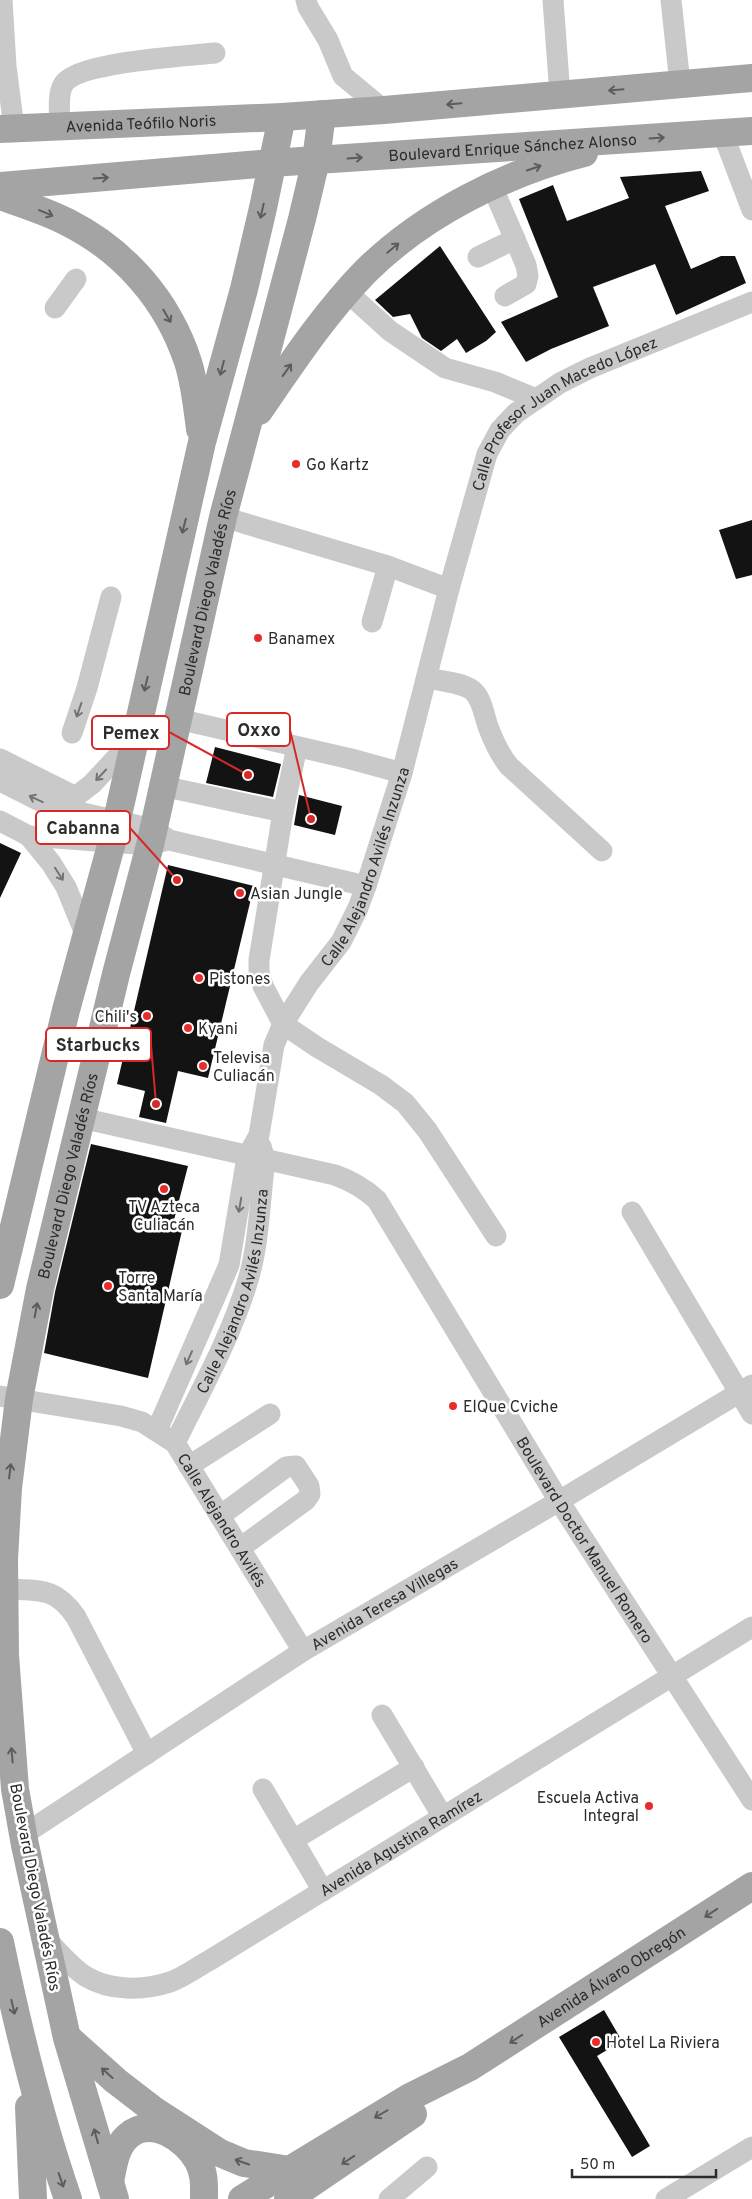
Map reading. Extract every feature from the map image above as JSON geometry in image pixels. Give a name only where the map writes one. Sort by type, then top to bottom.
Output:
[{"type":"main road","points":[[0,1285],[61,1028],[114,831],[202,442],[246,280],[282,117],[752,78]]},
{"type":"main road","name":"Boulevard Diego Valadés Ríos","points":[[112,2190],[68,2038],[23,1835],[15,1789],[8,1716],[4,1589],[9,1411],[116,974],[158,838],[162,786],[223,517],[249,424],[316,160],[322,114]]},
{"type":"main road","name":"Avenida Teófilo Noris","points":[[7,129],[282,117]]},
{"type":"main road","name":"Boulevard Enrique Sánchez Alonso","points":[[272,163],[537,144],[752,132]]},
{"type":"main road","points":[[249,424],[347,292],[366,271],[397,244],[431,220],[492,186],[528,170],[630,140]]},
{"type":"main road","points":[[0,186],[272,163]]},
{"type":"main road","points":[[0,196],[67,222],[98,240],[126,263],[154,293],[176,331],[188,363],[195,390],[202,442]]},
{"type":"main road","name":"Avenida Álvaro Obregón","points":[[242,2199],[410,2097],[470,2068],[752,1886]]},
{"type":"main road","points":[[0,1942],[28,2072],[68,2199]]},
{"type":"main road","points":[[68,2038],[116,2081],[155,2111],[220,2153],[244,2163],[290,2170]]},
{"type":"main road","name":"Avenida Álvaro Obregón","points":[[288,2199],[418,2111],[470,2068]]},
{"type":"main road","points":[[28,2072],[29,2140],[33,2199]]},
{"type":"main road","points":[[112,2190],[116,2156],[128,2136],[144,2128],[153,2128],[180,2140],[189,2148],[198,2162],[204,2178],[204,2199]]},
{"type":"street","points":[[2,0],[7,129]]},
{"type":"street","points":[[306,0],[308,8],[328,40],[343,76],[384,110]]},
{"type":"street","points":[[553,0],[560,95]]},
{"type":"street","points":[[671,0],[680,84]]},
{"type":"street","points":[[60,127],[63,85],[67,80],[80,72],[113,65],[215,53]]},
{"type":"street","points":[[723,134],[752,210]]},
{"type":"street","points":[[492,186],[526,265],[528,280],[521,287],[505,296]]},
{"type":"street","points":[[478,257],[514,239]]},
{"type":"street","points":[[55,308],[76,279]]},
{"type":"street","points":[[347,292],[390,331],[445,368],[495,382],[536,398]]},
{"type":"street","name":"Calle Profesor Juan Macedo López","points":[[449,589],[487,454],[500,430],[516,413],[560,383],[590,368],[752,302]]},
{"type":"street","points":[[223,517],[388,566],[449,589]]},
{"type":"street","points":[[372,622],[388,566]]},
{"type":"street","name":"Calle Alejandro Avilés Inzunza","points":[[175,1443],[228,1334],[254,1258],[256,1158],[269,1065],[274,1045],[283,1024],[309,983],[341,942],[358,908],[402,773],[449,589]]},
{"type":"street","points":[[72,733],[87,688],[111,596]]},
{"type":"street","points":[[427,678],[460,685],[472,691],[479,699],[501,756],[509,766],[602,850]]},
{"type":"street","points":[[178,719],[351,759],[402,773]]},
{"type":"street","points":[[0,781],[40,801],[69,802],[92,784],[134,739]]},
{"type":"street","points":[[296,747],[283,812],[276,865],[259,960],[259,972],[263,986],[283,1024],[317,1048],[382,1085],[404,1103],[426,1130],[496,1236]]},
{"type":"street","points":[[0,759],[114,831]]},
{"type":"street","points":[[162,786],[283,812]]},
{"type":"street","points":[[0,821],[29,836],[51,863],[66,887],[86,936]]},
{"type":"street","points":[[29,836],[114,831],[158,838],[366,886]]},
{"type":"street","name":"Boulevard Doctor Manuel Romero","points":[[81,1118],[334,1175],[352,1181],[377,1200],[559,1501],[752,1800]]},
{"type":"street","name":"Calle Alejandro Avilés Inzunza","points":[[157,1430],[229,1265],[256,1158]]},
{"type":"street","points":[[632,1212],[745,1389],[752,1414]]},
{"type":"street","name":"Avenida Teresa Villegas","points":[[23,1835],[303,1651],[559,1501],[745,1389]]},
{"type":"street","name":"Calle Alejandro Avilés","points":[[9,1411],[121,1416],[142,1422],[175,1443],[303,1651]]},
{"type":"street","points":[[189,1466],[270,1414]]},
{"type":"street","points":[[220,1516],[286,1466],[296,1466],[309,1486],[310,1494],[306,1500],[240,1548]]},
{"type":"street","points":[[4,1589],[40,1591],[55,1594],[66,1602],[76,1617],[147,1754]]},
{"type":"street","name":"Avenida Agustina Ramírez","points":[[46,1939],[78,1970],[98,1982],[128,1988],[158,1985],[172,1981],[210,1960],[752,1627]]},
{"type":"street","points":[[382,1715],[443,1817]]},
{"type":"street","points":[[293,1840],[414,1767]]},
{"type":"street","points":[[263,1789],[323,1891]]},
{"type":"street","points":[[666,2199],[752,2147]]},
{"type":"street","points":[[389,2199],[427,2167]]},
{"type":"building","points":[[701,171],[709,191],[665,206],[691,269],[721,256],[735,256],[746,283],[676,315],[655,264],[593,287],[609,326],[551,349],[526,362],[501,322],[558,297],[519,199],[553,185],[567,221],[629,198],[620,177]]},
{"type":"building","points":[[440,246],[496,332],[486,341],[466,353],[457,339],[441,351],[422,338],[410,314],[393,317],[375,300]]},
{"type":"building","points":[[752,520],[752,575],[736,579],[719,530]]},
{"type":"building","points":[[215,747],[281,764],[273,797],[206,783]]},
{"type":"building","points":[[299,795],[342,806],[335,835],[294,825]]},
{"type":"building","points":[[0,843],[21,853],[0,898]]},
{"type":"building","points":[[168,865],[254,886],[208,1078],[178,1071],[166,1123],[139,1117],[145,1091],[117,1084]]},
{"type":"building","name":"Torre Santa María","points":[[91,1144],[188,1166],[174,1220],[184,1222],[148,1378],[44,1353],[55,1292]]},
{"type":"building","points":[[604,2010],[622,2041],[597,2056],[650,2146],[632,2157],[559,2037]]},
{"type":"place","name":"Go Kartz","points":[[296,464]]},
{"type":"place","name":"Banamex","points":[[258,638]]},
{"type":"place","name":"Pemex","points":[[248,775]]},
{"type":"place","name":"Oxxo","points":[[311,819]]},
{"type":"place","name":"Cabanna","points":[[177,880]]},
{"type":"place","name":"Asian Jungle","points":[[240,893]]},
{"type":"place","name":"Pistones","points":[[199,978]]},
{"type":"place","name":"Chili's","points":[[147,1016]]},
{"type":"place","name":"Kyani","points":[[188,1028]]},
{"type":"place","name":"Televisa Culiacán","points":[[203,1066]]},
{"type":"place","name":"Starbucks","points":[[156,1104]]},
{"type":"place","name":"TV Azteca Culiacán","points":[[164,1189]]},
{"type":"place","name":"Torre Santa María","points":[[108,1286]]},
{"type":"place","name":"ElQue Cviche","points":[[453,1406]]},
{"type":"place","name":"Escuela Activa Integral","points":[[649,1806]]},
{"type":"place","name":"Hotel La Riviera","points":[[596,2042]]}]
